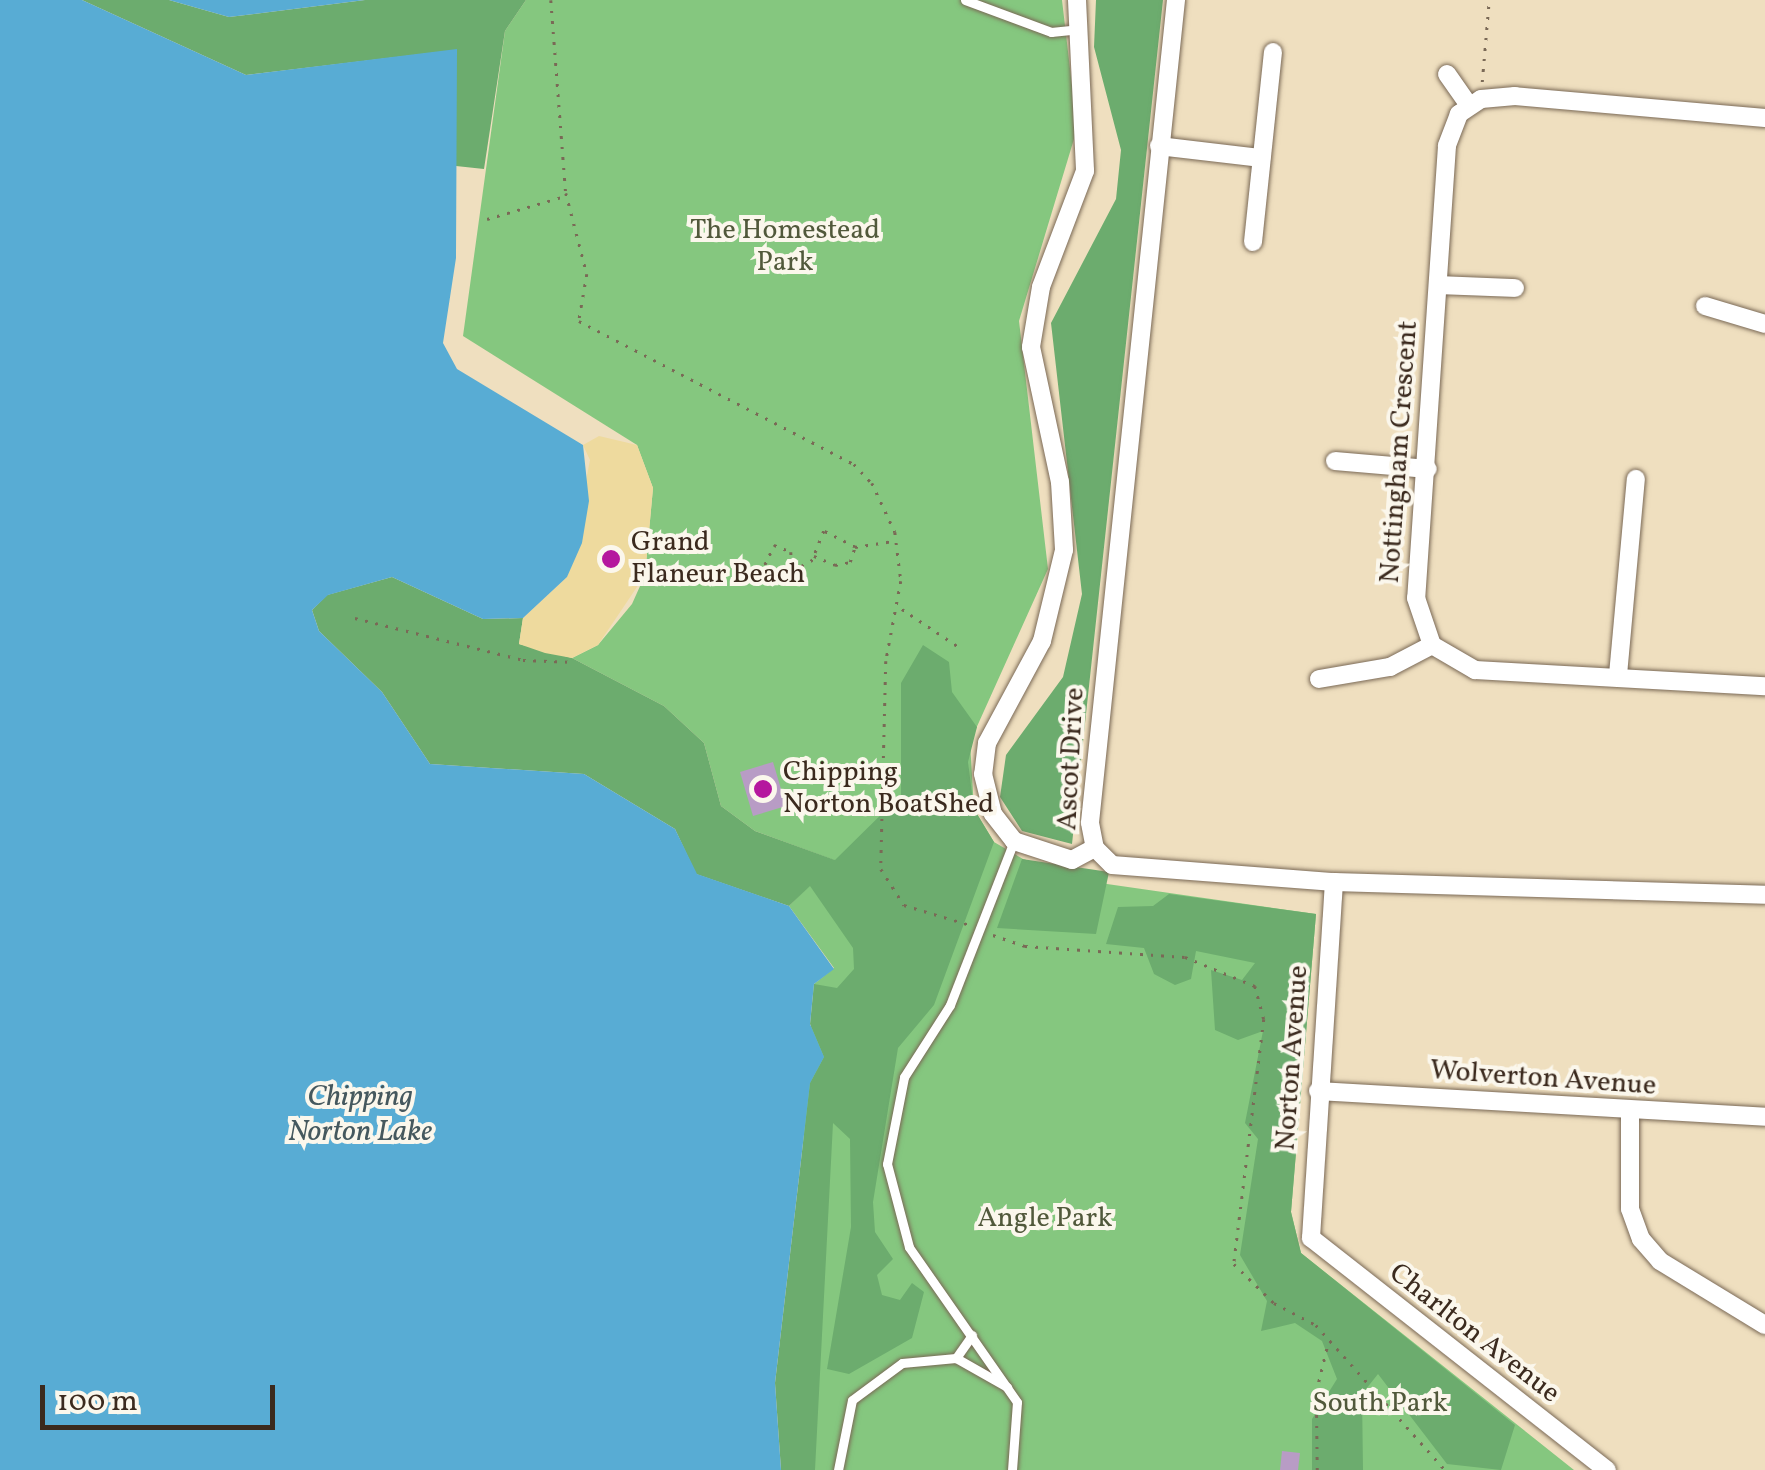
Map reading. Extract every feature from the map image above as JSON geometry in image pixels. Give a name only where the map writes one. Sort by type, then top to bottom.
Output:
[{"type":"street","points":[[1077,0],[1084,171],[1041,287],[1032,347],[1064,550],[1042,641],[984,759],[993,814],[1014,841],[1072,860],[1095,848]]},
{"type":"street","name":"Ascot Drive","points":[[1176,0],[1090,823],[1095,848],[1112,865],[1334,882],[1765,895]]},
{"type":"street","points":[[1253,242],[1273,52]]},
{"type":"street","points":[[1447,74],[1475,102],[1765,118]]},
{"type":"street","name":"Nottingham Crescent","points":[[1432,645],[1416,598],[1428,469],[1447,146],[1475,102]]},
{"type":"street","points":[[1160,146],[1261,158]]},
{"type":"street","points":[[1440,284],[1515,288]]},
{"type":"street","points":[[1705,306],[1765,324]]},
{"type":"street","points":[[1335,461],[1428,469]]},
{"type":"street","points":[[1618,674],[1636,479]]},
{"type":"street","points":[[1319,679],[1390,667],[1432,645],[1476,670],[1618,674],[1765,686]]},
{"type":"street","name":"Norton Avenue","points":[[1311,1238],[1334,882]]},
{"type":"street","name":"Wolverton Avenue","points":[[1318,1091],[1630,1115],[1765,1117]]},
{"type":"street","points":[[1630,1115],[1630,1209],[1641,1238],[1660,1261],[1765,1325]]},
{"type":"street","name":"Charlton Avenue","points":[[1311,1238],[1606,1470]]},
{"type":"lane","points":[[965,0],[1051,32],[1078,29]]},
{"type":"lane","points":[[1012,1470],[1018,1412],[1010,1389],[909,1246],[887,1164],[904,1077],[950,1005],[1014,841]]},
{"type":"lane","points":[[956,1358],[972,1335]]},
{"type":"lane","points":[[838,1470],[841,1428],[874,1378],[902,1363],[956,1358],[1010,1389]]},
{"type":"path","points":[[551,0],[567,195],[587,274],[579,321],[586,330],[854,464],[885,508],[894,541],[901,608],[886,661],[881,869],[904,905],[1025,946],[1185,957],[1255,986],[1264,1019],[1234,1264],[1274,1304],[1316,1325],[1328,1346],[1387,1397],[1445,1470]]},
{"type":"path","points":[[1475,102],[1489,0]]},
{"type":"path","points":[[487,219],[567,195]]},
{"type":"path","points":[[815,558],[824,532],[855,547],[894,541]]},
{"type":"path","points":[[788,569],[792,552],[774,545],[760,574],[776,584],[788,569],[815,558],[850,562],[855,547]]},
{"type":"path","points":[[901,608],[962,649]]},
{"type":"path","points":[[355,618],[524,660],[575,662]]},
{"type":"path","points":[[1317,1470],[1316,1392],[1328,1346]]},
{"type":"green space","points":[[82,0],[169,0],[229,17],[365,0],[526,0],[505,31],[484,169],[456,166],[456,50],[246,75]]},
{"type":"green space","points":[[526,0],[1062,0],[1077,129],[1019,321],[1048,569],[970,742],[974,809],[994,842],[1023,859],[1107,884],[1316,914],[1291,1212],[1301,1253],[1574,1470],[781,1470],[814,984],[834,968],[789,906],[834,860],[755,831],[721,806],[704,743],[664,706],[572,658],[598,645],[632,604],[645,575],[653,488],[637,445],[463,336],[505,31]]},
{"type":"green space","points":[[1096,0],[1163,0],[1072,844],[1022,831],[1000,797],[1006,755],[1063,677],[1082,594],[1051,323],[1116,199],[1121,150],[1094,47]]},
{"type":"green space","points":[[392,577],[483,619],[523,618],[519,644],[572,658],[664,706],[704,743],[721,806],[755,831],[835,860],[901,795],[901,683],[923,645],[949,662],[952,692],[977,727],[968,762],[974,809],[994,842],[934,1005],[898,1048],[873,1202],[875,1232],[893,1259],[877,1275],[882,1295],[900,1300],[912,1283],[924,1292],[912,1338],[849,1374],[827,1369],[851,1227],[850,1139],[833,1123],[815,1470],[781,1470],[775,1383],[810,1083],[824,1057],[810,1024],[814,984],[837,988],[854,969],[853,948],[810,886],[789,906],[696,874],[675,829],[584,774],[430,764],[382,692],[319,631],[312,610],[327,595]]},
{"type":"green space","points":[[1022,859],[1109,872],[1096,934],[997,928]]},
{"type":"green space","points":[[1169,894],[1316,914],[1291,1212],[1301,1253],[1515,1425],[1501,1470],[1447,1464],[1378,1374],[1362,1394],[1363,1470],[1312,1470],[1312,1419],[1337,1379],[1322,1341],[1295,1323],[1261,1331],[1267,1301],[1240,1255],[1258,1139],[1245,1123],[1263,1031],[1238,1040],[1215,1030],[1211,970],[1242,980],[1255,963],[1196,951],[1191,979],[1175,985],[1154,974],[1144,948],[1106,944],[1118,907],[1153,906]]},
{"type":"sand","name":"Grand Flaneur Beach","points":[[599,436],[637,445],[653,488],[645,575],[598,645],[572,658],[519,644],[523,618],[567,577],[590,460],[583,445]]},
{"type":"water","name":"Chipping Norton Lake","points":[[0,0],[82,0],[246,75],[457,49],[456,258],[443,343],[457,369],[583,445],[589,501],[582,543],[567,577],[523,618],[483,619],[392,577],[328,595],[312,610],[319,631],[382,692],[430,764],[584,774],[675,829],[697,874],[789,906],[834,969],[814,984],[810,1024],[824,1057],[810,1083],[775,1383],[781,1470],[0,1470]]},
{"type":"water","points":[[169,0],[365,0],[229,17]]},
{"type":"building","name":"Chipping Norton BoatShed","points":[[773,762],[786,806],[753,816],[740,772]]},
{"type":"building","points":[[1282,1451],[1300,1453],[1298,1470],[1280,1470]]},
{"type":"place","name":"Grand Flaneur Beach","points":[[611,559]]},
{"type":"place","name":"Chipping Norton BoatShed","points":[[763,789]]},
{"type":"park label","name":"The Homestead Park","points":[[785,247]]},
{"type":"park label","name":"Angle Park","points":[[1045,1219]]},
{"type":"park label","name":"South Park","points":[[1380,1404]]}]
